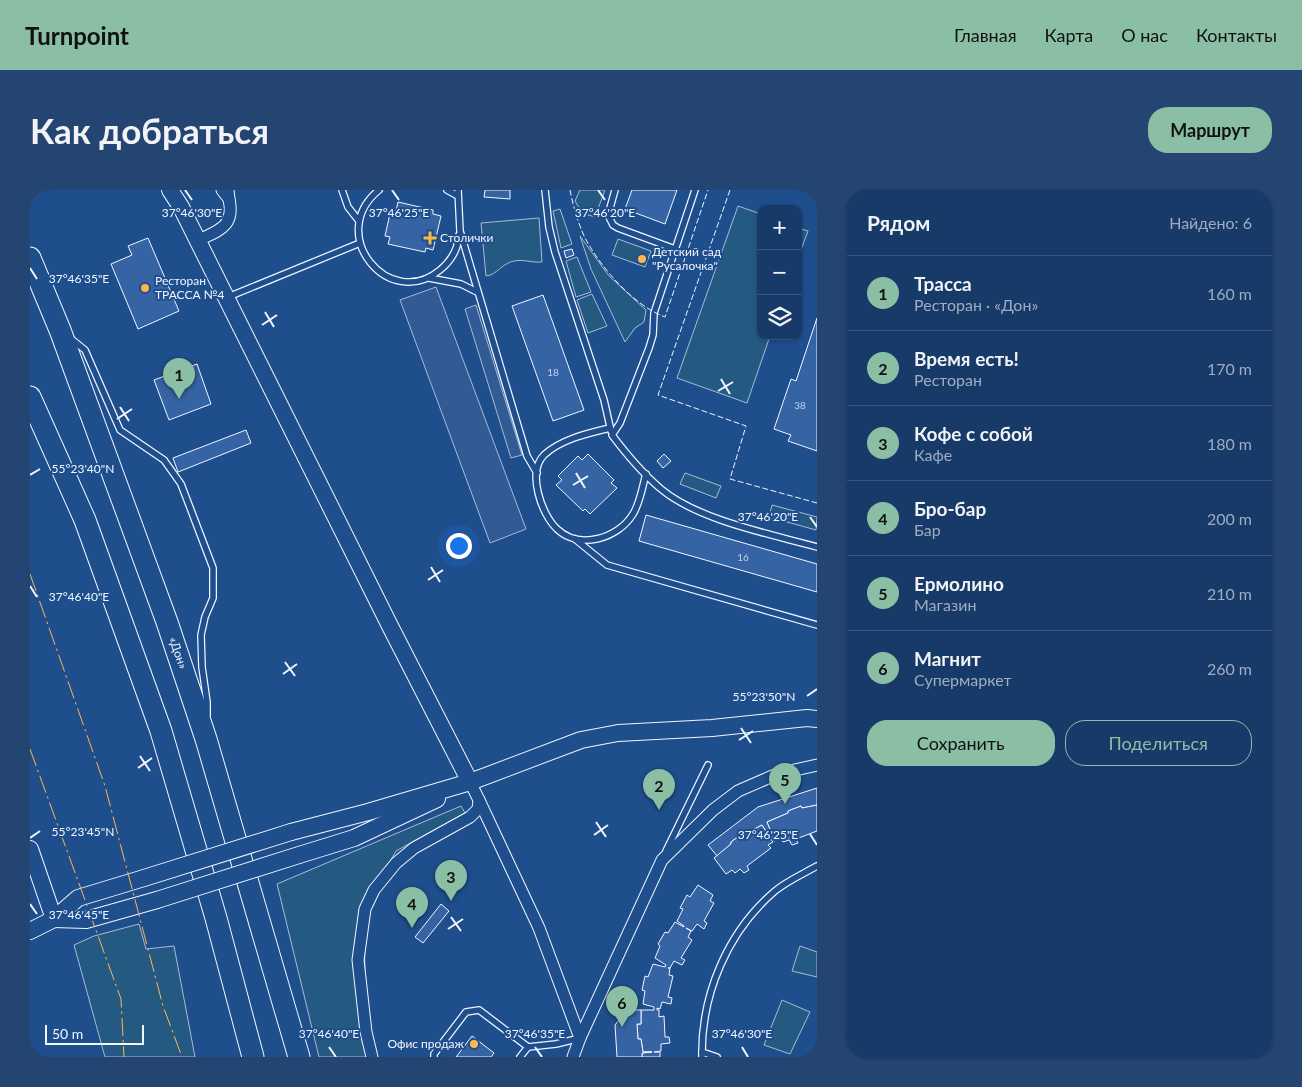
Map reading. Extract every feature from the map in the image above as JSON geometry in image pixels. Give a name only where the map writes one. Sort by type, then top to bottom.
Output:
[{"type":"highway","name":"«Дон»","points":[[30,258],[60,330],[167,622],[206,739],[299,1057]]},
{"type":"highway","points":[[30,397],[86,520],[160,731],[216,918],[253,1057]]},
{"type":"street","points":[[175,191],[197,241],[479,800],[539,928],[580,1038]]},
{"type":"street","points":[[197,241],[218,230],[228,222],[231,211],[226,193]]},
{"type":"street","points":[[30,931],[54,919],[78,898],[291,832],[470,782],[581,740],[626,733],[712,728],[807,718],[817,719]]},
{"type":"street","points":[[573,1057],[662,860],[713,810],[738,791],[777,774],[817,764]]},
{"type":"street","points":[[54,919],[86,920],[157,900],[354,838],[422,807],[470,782]]},
{"type":"street","points":[[372,1057],[366,1032],[358,960],[366,909],[374,890],[396,863],[414,848],[470,817],[478,809],[479,800]]},
{"type":"street","points":[[30,849],[54,919]]},
{"type":"lane","points":[[342,190],[348,207],[359,221]]},
{"type":"lane","points":[[379,190],[367,203],[359,221],[358,231],[360,243],[373,267],[390,278],[409,281],[428,278],[460,284],[477,292]]},
{"type":"lane","points":[[428,278],[445,266],[451,259],[459,240],[458,193],[448,190]]},
{"type":"lane","points":[[545,190],[549,228],[555,252],[604,400],[612,435],[628,457],[662,490],[691,507],[719,520],[817,547]]},
{"type":"lane","points":[[615,190],[608,215],[613,225],[676,248]]},
{"type":"lane","points":[[612,435],[620,423],[649,348],[653,335],[654,313],[695,190]]},
{"type":"lane","points":[[460,230],[527,456],[537,473]]},
{"type":"lane","points":[[226,298],[360,243]]},
{"type":"lane","points":[[60,330],[86,350],[120,430],[164,460],[181,484],[213,568],[213,598],[205,617],[201,635],[202,667],[207,702],[206,739]]},
{"type":"lane","points":[[610,428],[592,432],[557,446],[544,456],[539,464],[537,473],[538,493],[545,512],[557,529],[573,537],[607,565],[817,626]]},
{"type":"lane","points":[[573,537],[591,540],[609,536],[623,526],[634,513],[646,474]]},
{"type":"lane","points":[[662,860],[708,765]]},
{"type":"lane","points":[[717,1057],[702,1055],[703,1024],[710,996],[726,952],[746,919],[776,890],[817,866]]},
{"type":"lane","points":[[434,1057],[434,1054],[466,1012],[478,1010],[528,1047],[556,1044],[580,1038]]},
{"type":"lane","points":[[520,1057],[528,1047]]},
{"type":"shaded area","points":[[580,190],[605,190],[595,217],[582,213],[575,201]]},
{"type":"shaded area","points":[[738,206],[757,213],[757,340],[769,340],[747,403],[677,378]]},
{"type":"shaded area","points":[[560,209],[572,244],[561,248],[553,211]]},
{"type":"shaded area","points":[[539,218],[542,262],[521,260],[510,262],[493,274],[486,276],[481,223]]},
{"type":"shaded area","points":[[802,229],[808,231],[802,247]]},
{"type":"shaded area","points":[[580,236],[609,276],[646,310],[644,322],[635,328],[625,342],[591,269]]},
{"type":"shaded area","points":[[618,239],[651,251],[645,267],[612,255]]},
{"type":"shaded area","points":[[577,257],[591,292],[576,297],[566,261]]},
{"type":"shaded area","points":[[436,287],[526,529],[490,543],[400,300]]},
{"type":"shaded area","points":[[592,294],[607,326],[588,333],[577,300]]},
{"type":"shaded area","points":[[476,305],[522,455],[511,458],[465,309]]},
{"type":"shaded area","points":[[685,473],[721,486],[716,498],[680,484]]},
{"type":"shaded area","points":[[772,505],[817,517],[816,530],[769,517]]},
{"type":"shaded area","points":[[461,806],[465,813],[396,851],[364,908],[366,1036],[375,1057],[319,1057],[277,884]]},
{"type":"shaded area","points":[[139,924],[146,949],[174,946],[195,1057],[105,1057],[74,945],[94,936]]},
{"type":"shaded area","points":[[800,946],[817,952],[817,977],[792,971]]},
{"type":"shaded area","points":[[782,1000],[810,1012],[790,1054],[764,1045]]},
{"type":"building","points":[[485,190],[510,190],[510,199],[484,197]]},
{"type":"building","points":[[632,190],[677,190],[665,224],[625,209]]},
{"type":"building","points":[[398,202],[433,210],[433,214],[441,216],[433,250],[426,248],[425,252],[388,244],[390,237],[385,236],[391,209],[396,211]]},
{"type":"building","name":"Ресторан ТРАССА №4","points":[[148,238],[179,311],[138,329],[111,264],[132,255],[128,246]]},
{"type":"building","points":[[572,249],[574,255],[566,258],[564,251]]},
{"type":"building","points":[[543,295],[584,410],[553,421],[512,306]]},
{"type":"building","points":[[817,318],[817,451],[788,441],[791,435],[774,429],[791,379],[796,381]]},
{"type":"building","points":[[197,364],[211,404],[169,420],[154,380]]},
{"type":"building","points":[[246,430],[251,443],[178,472],[173,458]]},
{"type":"building","points":[[588,454],[614,480],[611,483],[617,488],[590,514],[585,509],[583,511],[556,485],[562,480],[558,476],[578,456],[582,460]]},
{"type":"building","points":[[664,454],[671,461],[663,468],[657,461]]},
{"type":"building","points":[[646,515],[817,564],[817,592],[639,541]]},
{"type":"building","points":[[817,788],[817,805],[802,808],[801,806],[767,822],[772,834],[769,836],[762,825],[742,834],[717,856],[708,845],[758,807]]},
{"type":"building","points":[[817,805],[817,831],[796,839],[798,843],[792,845],[789,840],[783,842],[781,839],[774,841],[773,837],[770,838],[773,842],[768,845],[771,848],[747,866],[749,870],[744,873],[740,869],[735,873],[732,870],[726,874],[714,858],[742,834],[762,825],[769,836],[772,834],[767,822],[801,806],[802,808]]},
{"type":"building","points":[[698,885],[713,895],[710,901],[714,903],[704,921],[707,923],[704,929],[697,924],[692,931],[686,928],[691,931],[688,937],[692,940],[681,958],[685,960],[682,965],[674,961],[669,975],[673,976],[668,997],[672,998],[671,1004],[662,1002],[660,1009],[657,1008],[657,1010],[659,1010],[659,1017],[664,1016],[665,1037],[669,1037],[670,1043],[661,1044],[661,1051],[654,1052],[660,1052],[660,1057],[642,1057],[642,1053],[652,1052],[643,1052],[641,1039],[638,1039],[637,1024],[641,1024],[641,1010],[654,1010],[654,1007],[643,1004],[645,991],[642,990],[645,976],[648,977],[653,964],[665,967],[666,965],[655,958],[660,946],[658,944],[665,932],[668,933],[675,922],[684,927],[677,921],[683,909],[680,908],[687,895],[690,897]]},
{"type":"building","points":[[441,904],[449,911],[423,943],[415,937]]},
{"type":"building","points":[[627,1010],[641,1010],[641,1024],[637,1024],[638,1039],[641,1039],[643,1052],[652,1052],[642,1053],[642,1057],[617,1057],[615,1025]]},
{"type":"building","name":"Офис продаж","points":[[472,1036],[494,1053],[491,1057],[456,1057]]},
{"type":"fence","points":[[570,190],[583,233],[603,266],[632,297],[665,317],[708,190]]},
{"type":"fence","points":[[730,190],[658,395],[746,426],[730,479],[817,503]]},
{"type":"power","points":[[30,574],[105,786],[163,1006],[182,1057]]},
{"type":"power","points":[[30,749],[121,999],[124,1057]]},
{"type":"place","name":"Столички","points":[[430,238]]},
{"type":"place","name":"Детский сад \"Русалочка\"","points":[[642,259]]},
{"type":"place","name":"Ресторан ТРАССА №4","points":[[145,288]]},
{"type":"place","name":"Трасса","points":[[179,399]]},
{"type":"place","name":"Ермолино","points":[[785,804]]},
{"type":"place","name":"Время есть!","points":[[659,810]]},
{"type":"place","name":"Кофе с собой","points":[[451,901]]},
{"type":"place","name":"Бро-бар","points":[[412,928]]},
{"type":"place","name":"Магнит","points":[[622,1027]]},
{"type":"place","name":"Офис продаж","points":[[474,1044]]}]
